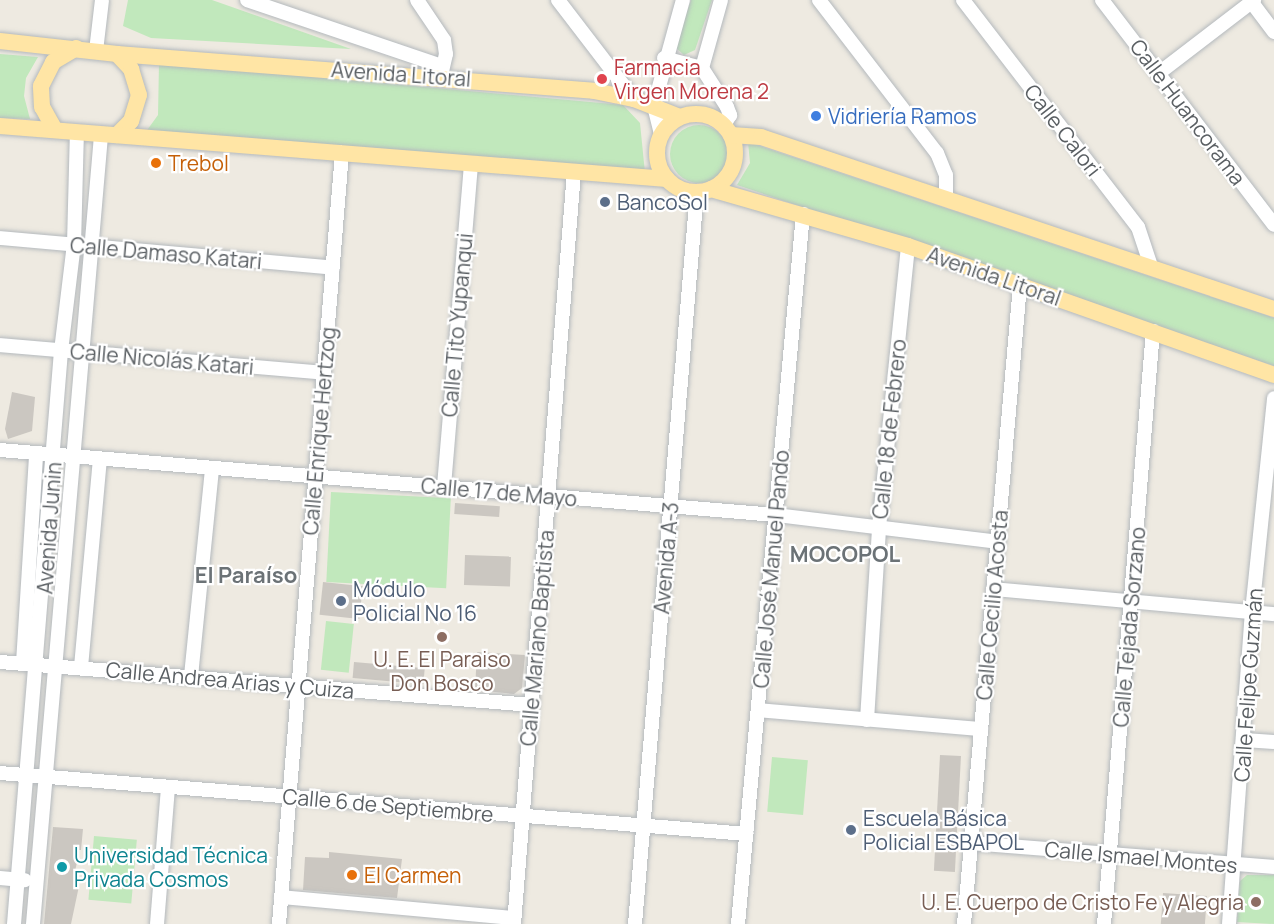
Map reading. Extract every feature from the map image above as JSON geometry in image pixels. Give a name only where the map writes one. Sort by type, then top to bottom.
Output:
[{"type":"main road","points":[[0,41],[117,54],[131,69],[139,95],[131,121],[109,135]]},
{"type":"main road","points":[[55,130],[42,107],[41,86],[53,62],[76,48]]},
{"type":"main road","name":"Avenida Litoral","points":[[117,54],[441,72],[594,91],[654,105],[680,117]]},
{"type":"main road","points":[[728,130],[735,149],[734,164],[724,180],[704,190],[680,189],[667,179],[657,155],[661,134],[680,117],[706,114],[728,130],[761,137],[1274,309]]},
{"type":"main road","points":[[0,126],[667,179]]},
{"type":"main road","name":"Avenida Litoral","points":[[704,190],[803,213],[908,246],[1274,375]]},
{"type":"street","points":[[96,51],[102,0]]},
{"type":"street","points":[[251,1],[441,72],[446,54],[444,40],[417,0]]},
{"type":"street","points":[[558,0],[634,99]]},
{"type":"street","points":[[661,134],[654,105],[664,58],[683,0]]},
{"type":"street","points":[[702,68],[721,0]]},
{"type":"street","points":[[819,0],[937,153],[946,175],[946,198]]},
{"type":"street","name":"Calle Calori","points":[[963,0],[1138,227],[1151,266]]},
{"type":"street","name":"Calle Huancorama","points":[[1102,0],[1274,225]]},
{"type":"street","points":[[1159,73],[1252,1],[1274,32]]},
{"type":"street","points":[[664,58],[702,68],[730,115],[728,130]]},
{"type":"street","name":"Avenida Junin","points":[[14,924],[29,775],[61,351],[74,244],[77,133]]},
{"type":"street","name":"Avenida Junin","points":[[33,924],[75,458],[91,246],[109,135]]},
{"type":"street","name":"Calle Enrique Hertzog","points":[[279,924],[342,153]]},
{"type":"street","name":"Calle Tito Yupanqui","points":[[444,486],[471,164]]},
{"type":"street","name":"Calle Mariano Baptista","points":[[514,921],[574,172]]},
{"type":"street","name":"Avenida A-3","points":[[635,924],[670,507],[704,190]]},
{"type":"street","name":"Calle José Manuel Pando","points":[[738,924],[803,213]]},
{"type":"street","name":"Calle Damaso Katari","points":[[0,238],[333,268]]},
{"type":"street","name":"Calle 18 de Febrero","points":[[867,720],[879,527],[908,246]]},
{"type":"street","name":"Calle Cecilio Acosta","points":[[964,924],[1020,285]]},
{"type":"street","name":"Calle Tejada Sorzano","points":[[1104,924],[1153,331]]},
{"type":"street","name":"Calle Nicolás Katari","points":[[0,345],[324,373]]},
{"type":"street","name":"Calle Felipe Guzmán","points":[[1229,924],[1252,612],[1269,491],[1274,398]]},
{"type":"street","name":"Calle 17 de Mayo","points":[[0,450],[54,457],[444,486],[548,498],[776,515],[998,542]]},
{"type":"street","points":[[23,663],[36,454]]},
{"type":"street","points":[[81,667],[100,460]]},
{"type":"street","points":[[191,676],[212,470]]},
{"type":"street","points":[[993,589],[1274,614]]},
{"type":"street","name":"Calle Andrea Arias y Cuiza","points":[[0,662],[532,705]]},
{"type":"street","points":[[758,710],[981,729]]},
{"type":"street","points":[[1244,740],[1274,742]]},
{"type":"street","name":"Calle 6 de Septiembre","points":[[0,773],[747,834]]},
{"type":"street","points":[[157,924],[168,787]]},
{"type":"street","name":"Calle Ismael Montes","points":[[971,843],[1274,867]]},
{"type":"street","points":[[0,878],[37,881]]},
{"type":"street","points":[[281,897],[514,921]]},
{"type":"green space","points":[[128,0],[212,0],[351,49],[151,38],[123,26]]},
{"type":"green space","points":[[691,0],[712,0],[695,50],[684,55],[675,47]]},
{"type":"green space","points":[[0,54],[38,57],[26,78],[24,96],[30,119],[0,118]]},
{"type":"green space","points":[[159,63],[623,105],[640,123],[645,173],[145,133],[158,115]]},
{"type":"green space","points":[[693,125],[705,125],[720,133],[728,148],[728,160],[720,175],[705,183],[693,183],[678,175],[670,160],[670,148],[678,133]]},
{"type":"green space","points":[[748,142],[1274,318],[1274,366],[737,185],[750,163]]},
{"type":"green space","points":[[331,492],[451,498],[446,588],[326,582]]},
{"type":"green space","points":[[326,621],[354,624],[349,673],[321,670]]},
{"type":"green space","points":[[772,757],[808,760],[803,815],[767,812]]},
{"type":"green space","points":[[94,836],[137,840],[131,904],[88,900]]},
{"type":"green space","name":"U. E. Cuerpo de Cristo Fe y Alegria","points":[[1247,875],[1274,875],[1274,924],[1237,922],[1240,881]]},
{"type":"building","points":[[12,392],[35,397],[32,431],[8,439],[5,429]]},
{"type":"building","points":[[455,503],[500,506],[499,517],[454,514]]},
{"type":"building","points":[[465,555],[511,557],[510,587],[464,585]]},
{"type":"building","name":"Módulo Policial No 16","points":[[323,582],[363,586],[359,619],[320,615]]},
{"type":"building","points":[[477,652],[525,655],[522,688],[514,694],[475,690]]},
{"type":"building","points":[[354,662],[425,668],[423,684],[353,678]]},
{"type":"building","points":[[940,755],[961,756],[955,872],[934,871]]},
{"type":"building","name":"Universidad Técnica Privada Cosmos","points":[[53,827],[83,829],[81,850],[74,850],[77,862],[74,876],[78,877],[79,886],[71,924],[44,924]]},
{"type":"building","name":"El Carmen","points":[[329,852],[402,859],[397,898],[303,890],[305,857],[329,858]]},
{"type":"building","points":[[1163,893],[1207,896],[1205,924],[1161,924]]},
{"type":"place","name":"Farmacia Virgen Morena 2","points":[[602,79]]},
{"type":"place","name":"Vidriería Ramos","points":[[816,116]]},
{"type":"place","name":"Trebol","points":[[156,163]]},
{"type":"place","name":"BancoSol","points":[[605,202]]},
{"type":"place","name":"Módulo Policial No 16","points":[[341,601]]},
{"type":"place","name":"U. E. El Paraiso Don Bosco","points":[[442,637]]},
{"type":"place","name":"Escuela Básica Policial ESBAPOL","points":[[851,830]]},
{"type":"place","name":"Universidad Técnica Privada Cosmos","points":[[62,867]]},
{"type":"place","name":"El Carmen","points":[[352,875]]},
{"type":"place","name":"U. E. Cuerpo de Cristo Fe y Alegria","points":[[1256,902]]},
{"type":"district","name":"MOCOPOL","points":[[845,555]]},
{"type":"district","name":"El Paraíso","points":[[246,576]]}]
